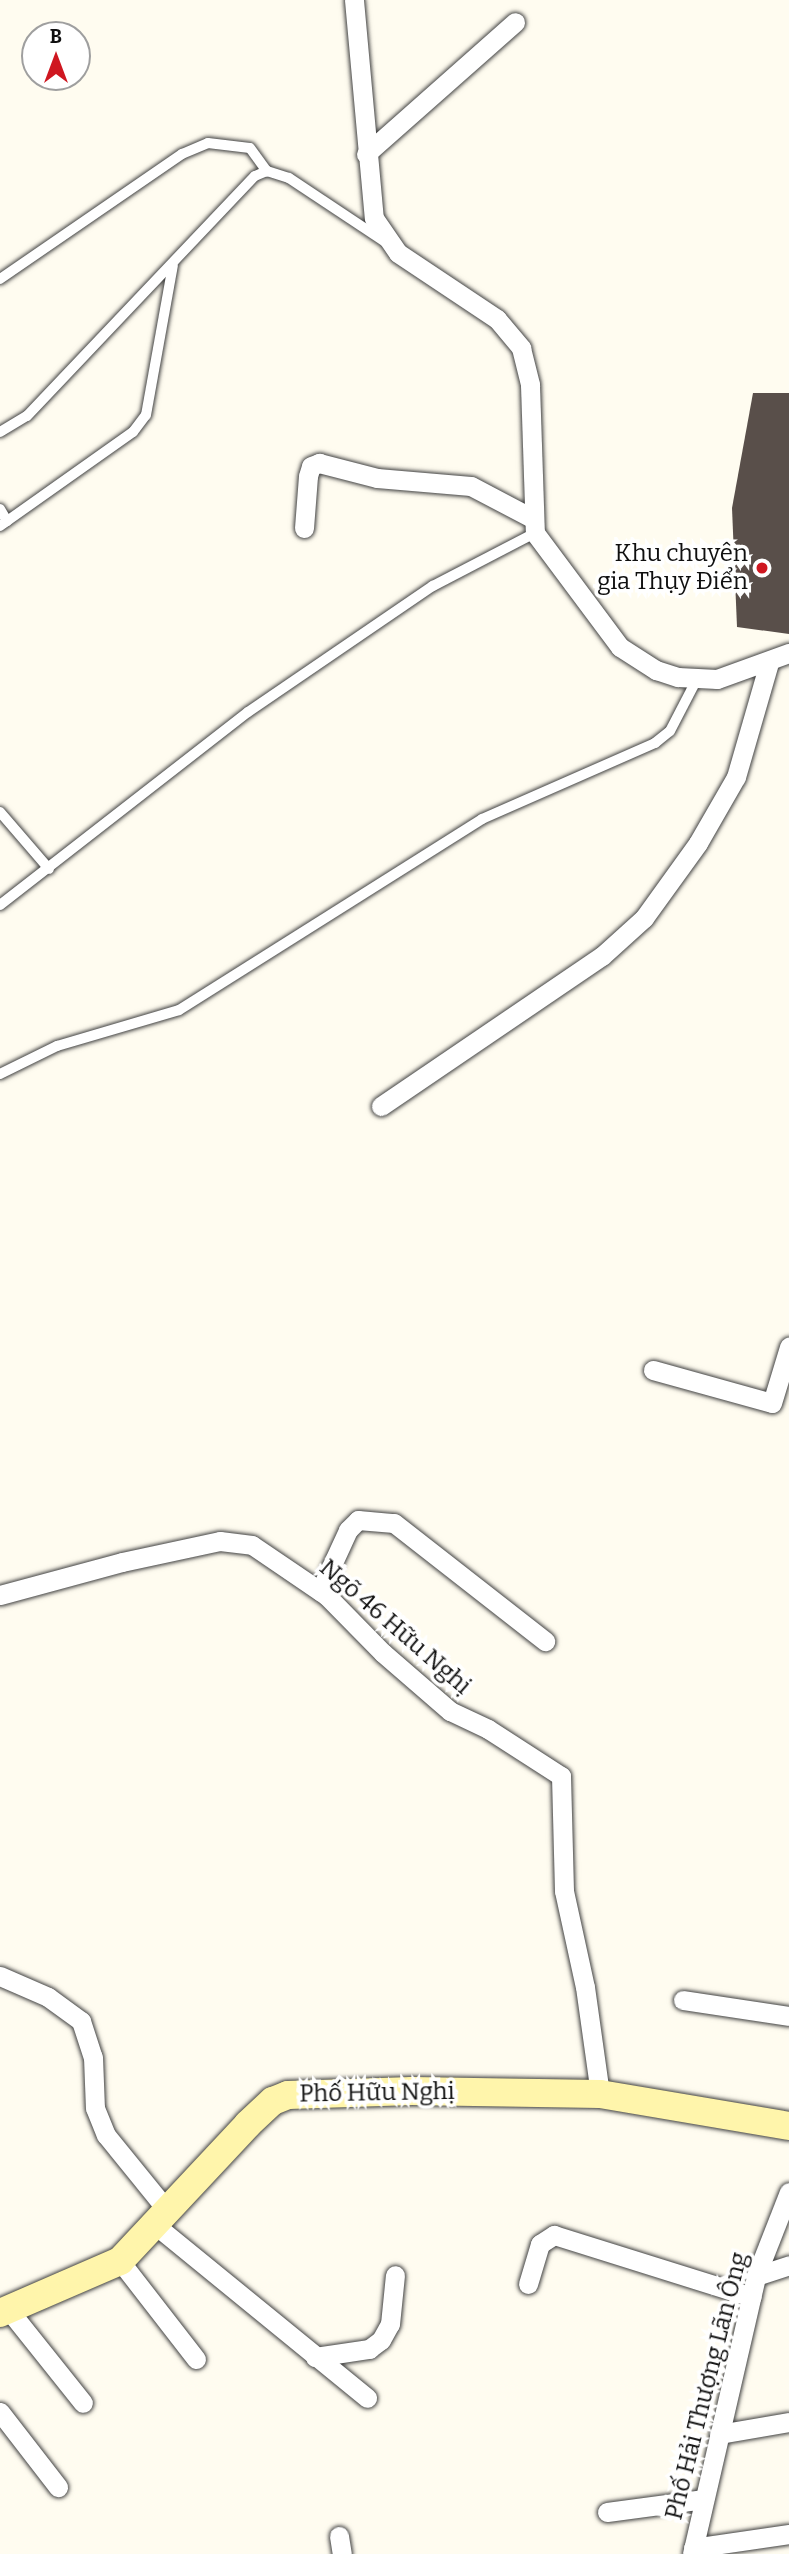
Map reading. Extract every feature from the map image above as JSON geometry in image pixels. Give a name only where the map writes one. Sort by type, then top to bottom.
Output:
[{"type":"main road","name":"Phố Hữu Nghị","points":[[4,2311],[120,2261],[248,2124],[281,2097],[412,2091],[600,2094],[789,2126]]},
{"type":"street","points":[[354,0],[366,154],[374,218],[387,243],[497,319],[521,348],[530,385],[533,526]]},
{"type":"street","points":[[366,154],[515,22]]},
{"type":"street","points":[[304,528],[308,477],[311,466],[318,464],[377,478],[471,486],[533,526],[620,646],[656,670],[697,679],[737,675],[789,653]]},
{"type":"street","points":[[381,1107],[601,956],[644,918],[698,844],[736,777],[769,663]]},
{"type":"street","points":[[653,1370],[772,1403],[789,1347]]},
{"type":"street","points":[[320,1591],[348,1530],[358,1521],[394,1523],[545,1641]]},
{"type":"street","name":"Ngõ 46 Hữu Nghị","points":[[0,1595],[122,1562],[220,1541],[252,1545],[320,1591],[450,1711],[488,1729],[561,1776],[564,1891],[585,1987],[600,2094]]},
{"type":"street","points":[[0,1976],[48,1997],[81,2021],[93,2057],[95,2108],[106,2135],[160,2217],[316,2357],[366,2398]]},
{"type":"street","points":[[683,2000],[789,2015]]},
{"type":"street","name":"Phố Hải Thượng Lãn Ông","points":[[692,2551],[756,2276],[789,2192]]},
{"type":"street","points":[[527,2284],[540,2244],[554,2235],[751,2297]]},
{"type":"street","points":[[120,2261],[196,2360]]},
{"type":"street","points":[[756,2276],[789,2265]]},
{"type":"street","points":[[316,2357],[369,2348],[381,2340],[390,2324],[396,2275]]},
{"type":"street","points":[[4,2311],[83,2403]]},
{"type":"street","points":[[0,2412],[58,2487]]},
{"type":"street","points":[[719,2434],[789,2422]]},
{"type":"street","points":[[607,2512],[704,2499]]},
{"type":"street","points":[[692,2551],[789,2534]]},
{"type":"lane","points":[[0,279],[182,154],[208,143],[250,148],[267,172],[289,178],[387,243]]},
{"type":"lane","points":[[0,432],[27,416],[173,265],[244,184],[267,172]]},
{"type":"lane","points":[[0,509],[3,524],[133,432],[146,415],[173,265]]},
{"type":"lane","points":[[0,905],[248,712],[433,586],[533,526]]},
{"type":"lane","points":[[0,1073],[57,1046],[179,1010],[482,819],[655,743],[670,731],[697,679]]},
{"type":"lane","points":[[0,812],[49,869]]},
{"type":"building","name":"Khu chuyên gia Thụy Điển","points":[[753,393],[789,393],[789,634],[737,627],[732,508]]},
{"type":"place","name":"Khu chuyên gia Thụy Điển","points":[[762,568]]}]
